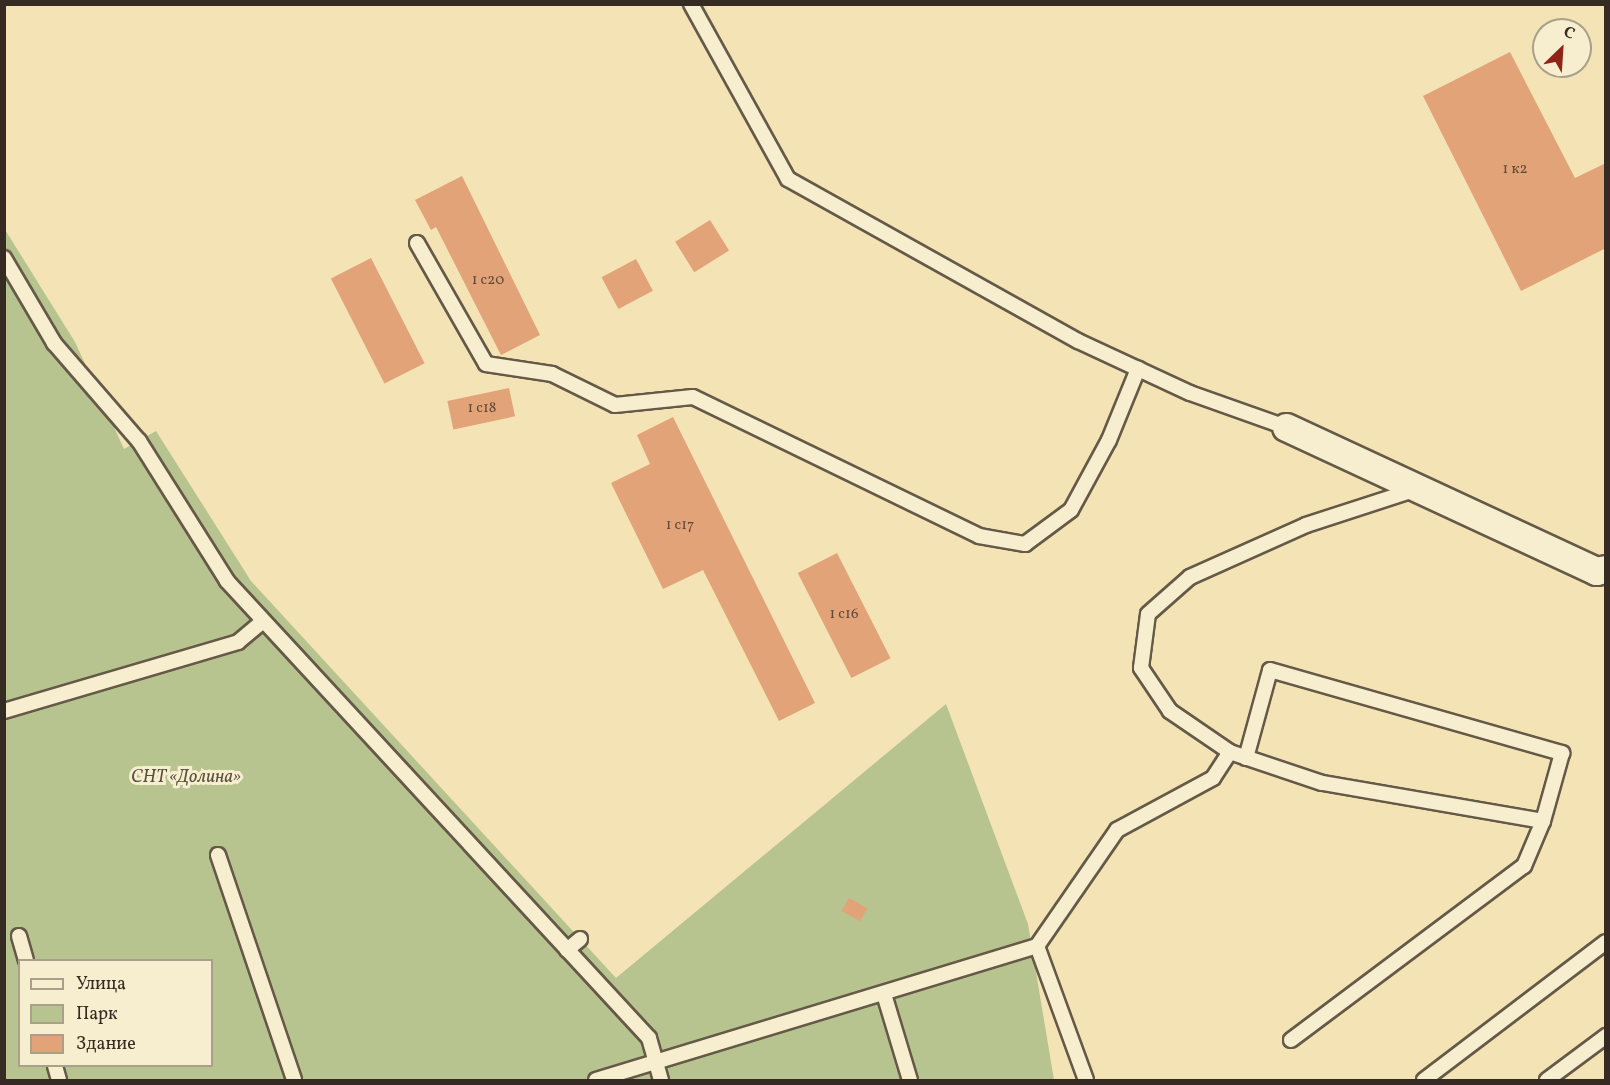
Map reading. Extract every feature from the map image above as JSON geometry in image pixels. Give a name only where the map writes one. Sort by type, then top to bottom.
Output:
[{"type":"street","points":[[1286,427],[1596,571],[1605,569]]},
{"type":"lane","points":[[691,4],[788,179],[1078,341],[1138,369],[1286,427]]},
{"type":"lane","points":[[417,243],[486,363],[552,374],[615,405],[693,397],[979,536],[1025,544],[1071,510],[1109,440],[1138,369]]},
{"type":"lane","points":[[4,258],[54,343],[139,441],[227,582],[650,1038],[661,1080]]},
{"type":"lane","points":[[1419,488],[1306,525],[1190,577],[1148,614],[1141,668],[1170,711],[1230,752],[1322,783],[1543,821]]},
{"type":"lane","points":[[4,711],[238,642],[263,621]]},
{"type":"lane","points":[[1246,758],[1270,670],[1562,753],[1543,821],[1524,866],[1291,1040]]},
{"type":"lane","points":[[596,1080],[656,1064],[1037,946],[1117,830],[1213,778],[1230,752]]},
{"type":"lane","points":[[218,855],[294,1080]]},
{"type":"lane","points":[[19,936],[26,959]]},
{"type":"lane","points":[[567,950],[580,939]]},
{"type":"lane","points":[[1424,1080],[1605,942]]},
{"type":"lane","points":[[1037,946],[1086,1080]]},
{"type":"lane","points":[[884,994],[910,1080]]},
{"type":"lane","points":[[1547,1080],[1605,1036]]},
{"type":"green space","name":"СНТ «Долина»","points":[[4,228],[75,342],[124,449],[156,431],[251,581],[616,978],[946,704],[1028,924],[1054,1080],[5,1080]]},
{"type":"building","points":[[1510,52],[1575,178],[1606,163],[1606,248],[1521,291],[1423,96]]},
{"type":"building","points":[[462,176],[540,335],[501,355],[436,227],[431,230],[415,200]]},
{"type":"building","points":[[710,220],[729,251],[694,272],[675,242]]},
{"type":"building","points":[[371,258],[425,363],[384,384],[331,278]]},
{"type":"building","points":[[636,259],[653,291],[618,309],[602,277]]},
{"type":"building","points":[[509,388],[515,416],[453,429],[447,401]]},
{"type":"building","points":[[673,417],[815,703],[779,721],[703,570],[663,589],[611,483],[650,464],[637,435]]},
{"type":"building","points":[[837,553],[891,658],[851,678],[798,573]]},
{"type":"building","points":[[849,898],[867,908],[860,921],[842,911]]}]
